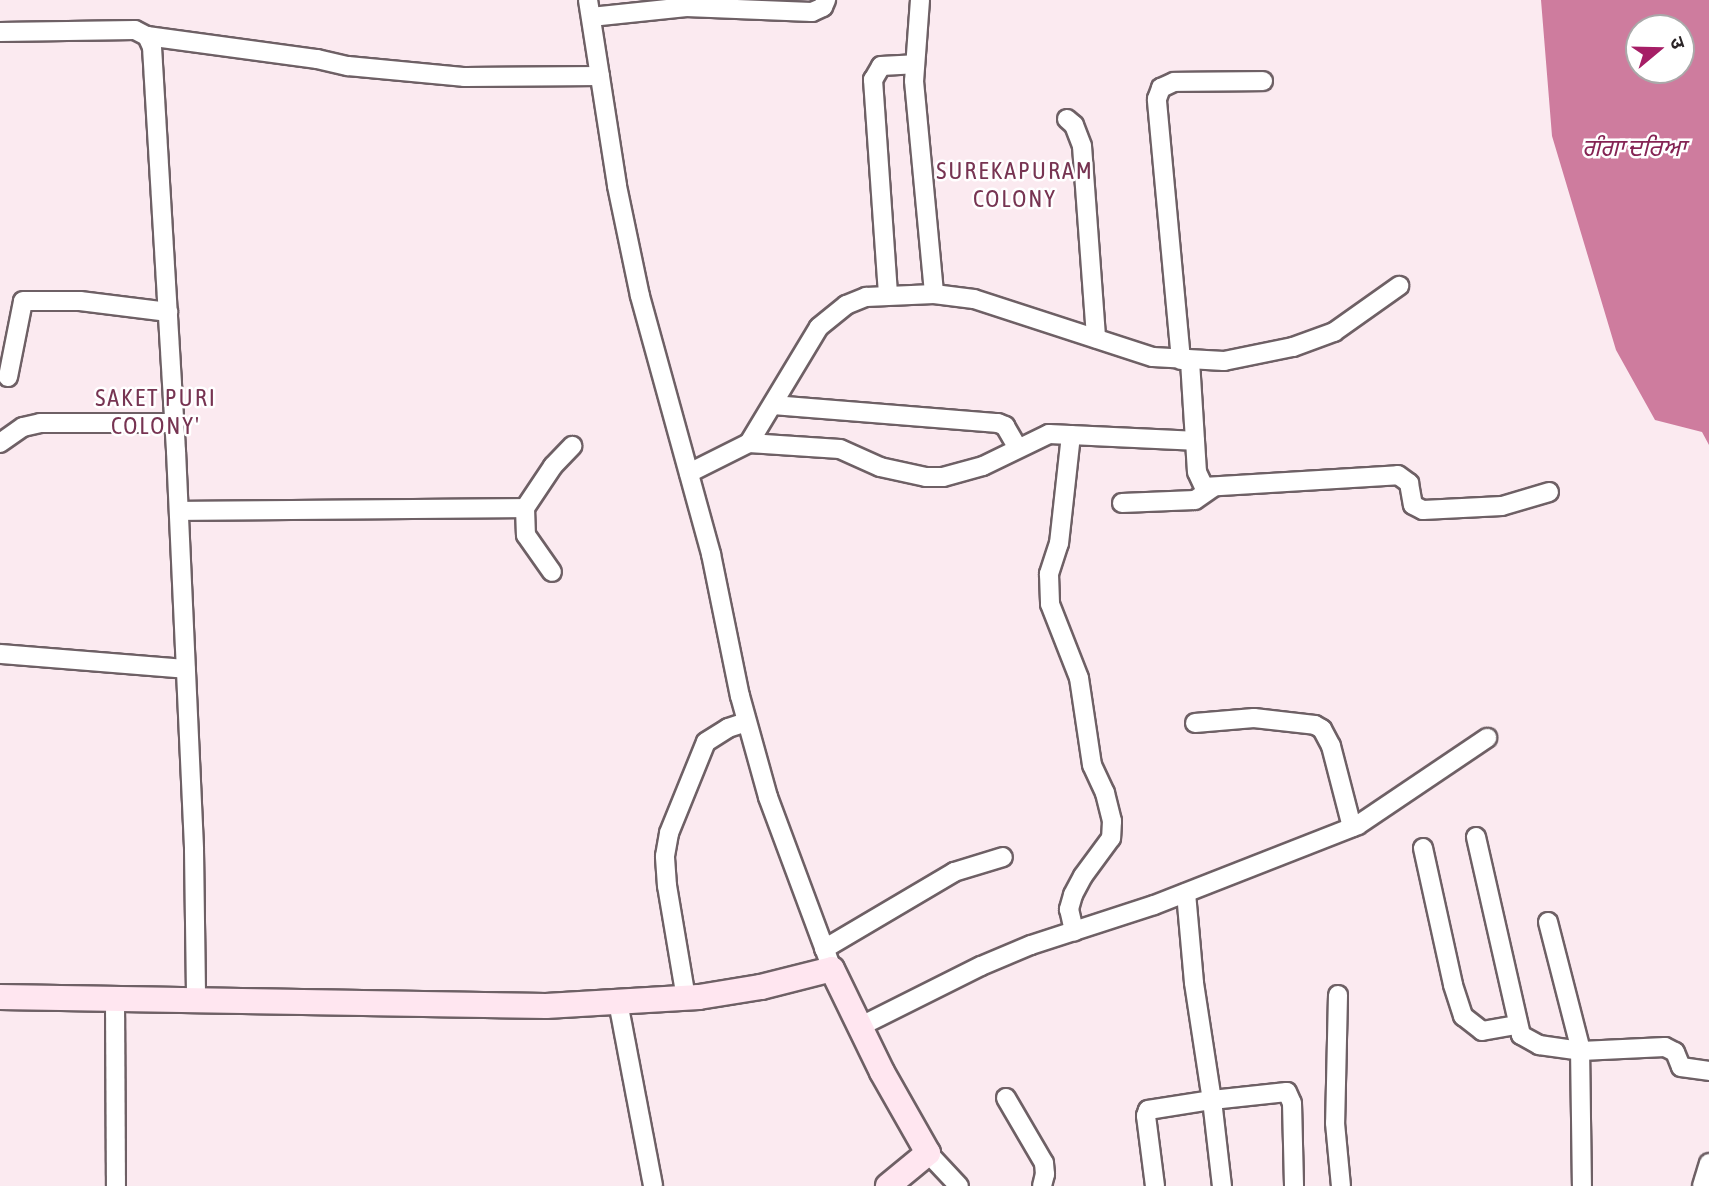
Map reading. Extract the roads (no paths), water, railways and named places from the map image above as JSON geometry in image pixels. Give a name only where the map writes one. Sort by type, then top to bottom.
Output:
[{"type":"street","points":[[825,0],[823,7],[811,12],[687,7],[589,8],[617,186],[640,296],[711,554],[746,722],[768,797],[828,959],[859,1027],[928,1153],[959,1186]]},
{"type":"street","points":[[920,0],[914,64],[934,294]]},
{"type":"street","points":[[0,32],[135,30],[147,36],[317,59],[348,66],[465,77],[600,76]]},
{"type":"street","points":[[147,36],[156,65],[179,511],[194,850],[196,1001]]},
{"type":"street","points":[[887,294],[873,80],[881,66],[914,64]]},
{"type":"street","points":[[1263,81],[1174,82],[1161,88],[1157,99],[1200,481],[1204,486],[1212,488],[1398,475],[1409,483],[1413,505],[1423,510],[1502,506],[1549,492]]},
{"type":"street","points":[[1067,120],[1073,125],[1082,146],[1096,338]]},
{"type":"street","points":[[689,473],[749,443],[819,327],[846,305],[866,297],[934,294],[974,299],[1153,358],[1244,359],[1334,332],[1399,286]]},
{"type":"street","points":[[8,377],[23,301],[80,301],[168,312]]},
{"type":"street","points":[[774,405],[998,423],[1005,426],[1017,447]]},
{"type":"street","points":[[0,443],[23,427],[40,423],[174,423]]},
{"type":"street","points":[[749,443],[840,449],[880,467],[926,477],[962,473],[1049,434],[1195,441]]},
{"type":"street","points":[[1072,435],[1059,542],[1049,574],[1049,591],[1058,629],[1079,678],[1092,765],[1105,793],[1112,821],[1111,838],[1083,876],[1073,895],[1069,909],[1074,931]]},
{"type":"street","points":[[552,572],[526,535],[525,508],[553,466],[572,446]]},
{"type":"street","points":[[1122,503],[1195,500],[1212,488]]},
{"type":"street","points":[[179,511],[525,508]]},
{"type":"street","points":[[0,654],[185,668]]},
{"type":"street","points":[[1195,723],[1254,718],[1315,725],[1322,729],[1331,746],[1352,827]]},
{"type":"street","points":[[685,998],[667,886],[665,856],[669,833],[706,742],[746,722]]},
{"type":"street","points":[[859,1027],[981,966],[1186,893],[1352,827],[1398,800],[1487,738]]},
{"type":"street","points":[[1476,837],[1517,1024],[1525,1039],[1539,1045],[1581,1051],[1665,1047],[1675,1052],[1684,1069],[1709,1071]]},
{"type":"street","points":[[1423,848],[1452,985],[1463,1016],[1482,1031],[1517,1024]]},
{"type":"street","points":[[0,997],[533,1006],[685,998],[761,987],[828,959],[954,872],[1003,857]]},
{"type":"street","points":[[1186,893],[1199,1019],[1222,1186]]},
{"type":"street","points":[[1548,922],[1581,1051],[1582,1186]]},
{"type":"street","points":[[1338,995],[1335,1123],[1341,1186]]},
{"type":"street","points":[[115,999],[116,1186]]},
{"type":"street","points":[[618,1002],[653,1186]]},
{"type":"street","points":[[1155,1186],[1146,1116],[1148,1110],[1287,1092],[1292,1102],[1294,1186]]},
{"type":"street","points":[[1006,1098],[1044,1163],[1042,1186]]},
{"type":"street","points":[[888,1186],[928,1153]]},
{"type":"street","points":[[1703,1186],[1709,1163]]},
{"type":"water","name":"ਗੰਗਾ ਦਰਿਆ","points":[[1541,0],[1709,0],[1709,445],[1702,432],[1655,420],[1616,350],[1552,136]]},
{"type":"district","name":"SUREKAPURAM COLONY","points":[[1015,185]]},
{"type":"district","name":"SAKET PURI COLONY'","points":[[156,412]]}]
